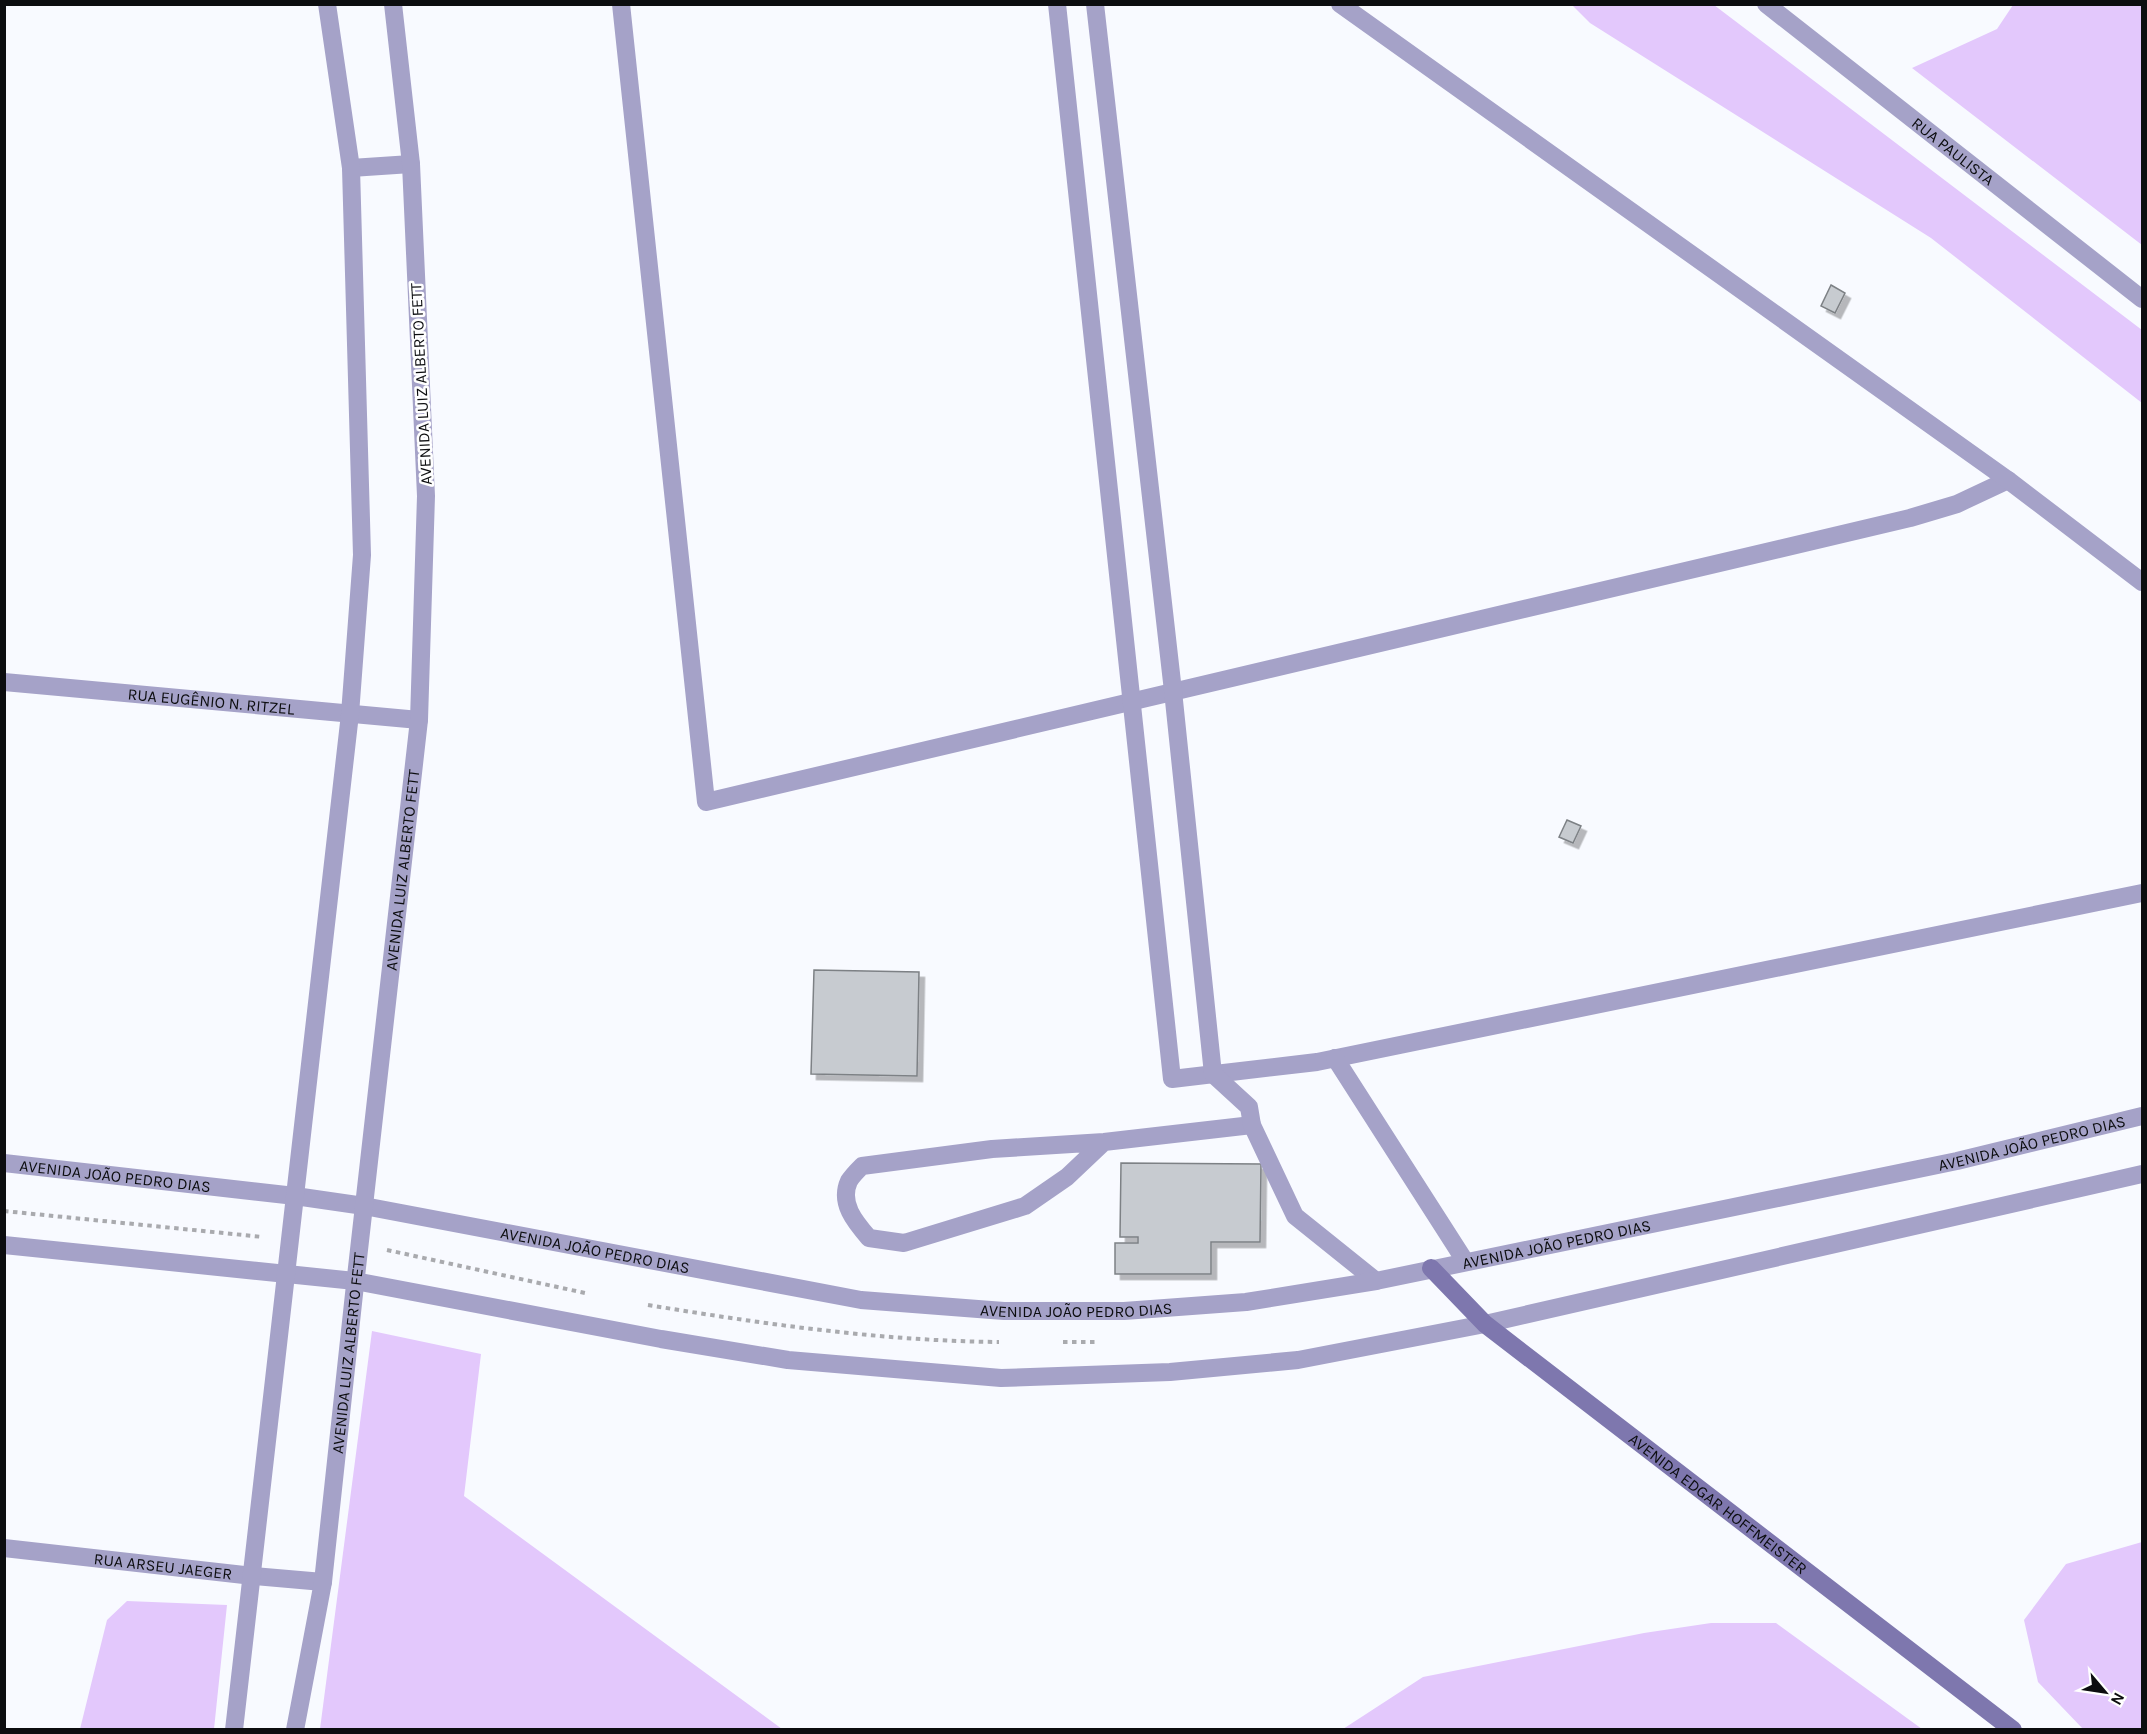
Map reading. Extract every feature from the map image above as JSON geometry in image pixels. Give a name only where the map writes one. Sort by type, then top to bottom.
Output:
[{"type":"street","points":[[234,1730],[350,714],[362,555],[351,168],[327,4]]},
{"type":"street","name":"AVENIDA LUIZ ALBERTO FETT","points":[[295,1730],[323,1582],[419,720],[426,496],[411,164],[393,4]]},
{"type":"street","points":[[621,4],[706,802],[1910,518],[1957,504],[2008,480]]},
{"type":"street","points":[[1057,4],[1172,1079],[1335,1058],[2142,893]]},
{"type":"street","points":[[1095,4],[1173,692],[1213,1074],[1249,1107],[1252,1125],[1295,1216],[1376,1281]]},
{"type":"street","points":[[1340,4],[2008,480],[2142,582]]},
{"type":"street","name":"RUA PAULISTA","points":[[1766,4],[2142,299]]},
{"type":"street","points":[[351,168],[411,164]]},
{"type":"street","name":"RUA EUGÊNIO N. RITZEL","points":[[4,682],[419,720]]},
{"type":"street","points":[[1335,1058],[1465,1261]]},
{"type":"street","name":"AVENIDA JOÃO PEDRO DIAS","points":[[4,1163],[364,1206],[861,1300],[1004,1311],[1124,1311],[1246,1302],[1376,1281],[1957,1161],[2142,1116]]},
{"type":"street","points":[[1104,1142],[1067,1177],[1024,1206],[904,1243],[869,1238],[851,1217],[846,1201],[849,1181],[862,1166],[992,1149],[1104,1142],[1252,1125]]},
{"type":"street","points":[[4,1245],[355,1281],[661,1339],[788,1360],[1001,1378],[1170,1372],[1298,1360],[1485,1324],[2142,1174]]},
{"type":"street","name":"AVENIDA EDGAR HOFFMEISTER","points":[[1431,1268],[1485,1324],[2013,1730]]},
{"type":"street","name":"RUA ARSEU JAEGER","points":[[4,1548],[323,1582]]},
{"type":"path","points":[[4,1211],[289,1240]]},
{"type":"shaded area","points":[[1572,5],[1714,5],[2142,330],[2142,403],[1931,238],[1590,23]]},
{"type":"shaded area","points":[[2013,5],[2142,5],[2142,245],[1912,68],[1997,29]]},
{"type":"shaded area","points":[[372,1331],[481,1354],[464,1496],[782,1729],[320,1729]]},
{"type":"shaded area","points":[[2142,1542],[2142,1729],[2083,1729],[2038,1682],[2024,1620],[2066,1564]]},
{"type":"shaded area","points":[[127,1601],[227,1605],[214,1729],[80,1729],[107,1620]]},
{"type":"shaded area","points":[[1711,1623],[1776,1623],[1922,1729],[1343,1729],[1423,1677],[1644,1633]]},
{"type":"building","points":[[1831,285],[1845,293],[1835,313],[1821,306]]},
{"type":"building","points":[[1567,820],[1581,826],[1573,843],[1559,837]]},
{"type":"building","points":[[814,970],[919,972],[917,1076],[811,1074]]},
{"type":"building","points":[[1121,1163],[1261,1164],[1260,1242],[1211,1242],[1211,1274],[1115,1274],[1115,1243],[1138,1243],[1138,1237],[1120,1237]]}]
